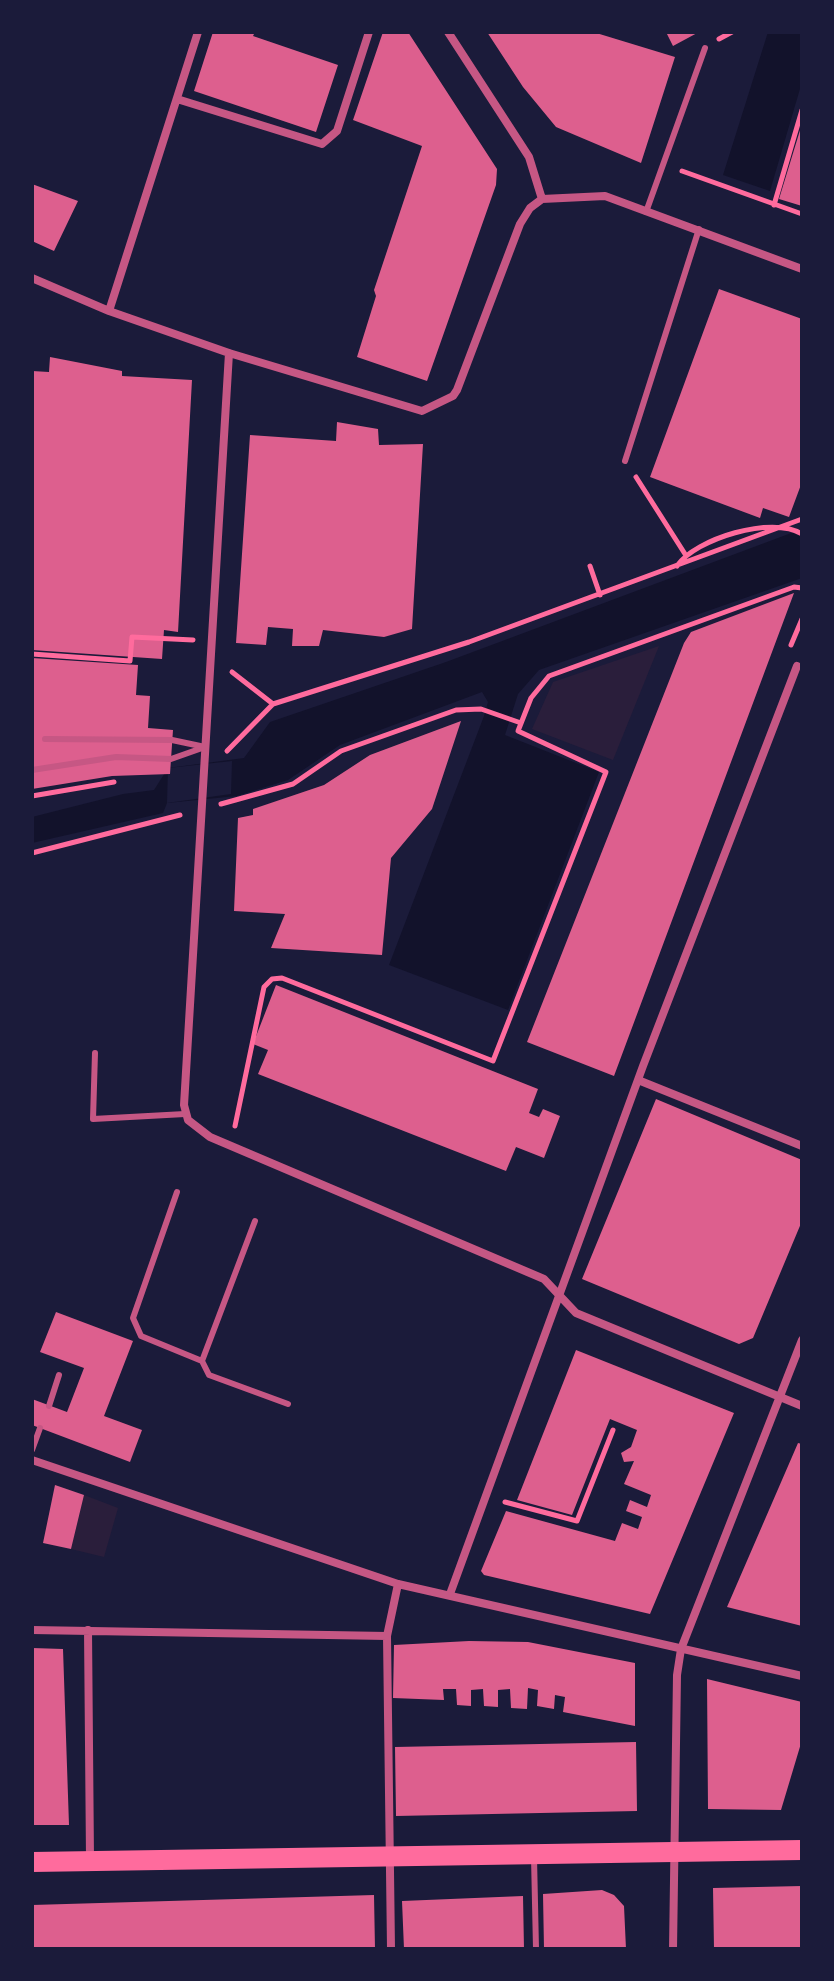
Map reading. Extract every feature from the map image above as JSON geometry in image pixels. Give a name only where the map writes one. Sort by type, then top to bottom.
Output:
[{"type":"main road","points":[[32,1862],[389,1854],[802,1850]]},
{"type":"street","points":[[109,311],[198,32]]},
{"type":"street","points":[[177,99],[307,142],[322,144],[337,131],[369,32]]},
{"type":"street","points":[[448,32],[529,157],[542,199]]},
{"type":"street","points":[[32,278],[109,311],[229,353],[422,411],[453,396],[457,390],[520,224],[530,208],[542,199],[605,196],[802,269]]},
{"type":"street","points":[[229,353],[185,1114],[200,1131],[231,1146],[544,1279],[576,1313],[802,1406]]},
{"type":"street","points":[[450,1594],[638,1080],[797,666]]},
{"type":"street","points":[[638,1080],[802,1146]]},
{"type":"street","points":[[673,1949],[677,1675],[681,1649],[802,1340]]},
{"type":"street","points":[[32,1460],[398,1584],[802,1676]]},
{"type":"street","points":[[391,1949],[387,1636],[398,1584]]},
{"type":"street","points":[[32,1630],[387,1636]]},
{"type":"street","points":[[88,1630],[90,1860]]},
{"type":"lane","points":[[646,212],[705,48]]},
{"type":"lane","points":[[625,461],[699,229]]},
{"type":"lane","points":[[45,739],[172,740],[205,747]]},
{"type":"lane","points":[[32,770],[116,757],[171,759],[205,747]]},
{"type":"lane","points":[[95,1053],[93,1119],[185,1114]]},
{"type":"lane","points":[[177,1192],[133,1318],[141,1336],[202,1361],[209,1375],[288,1404]]},
{"type":"lane","points":[[202,1361],[255,1221]]},
{"type":"lane","points":[[49,1406],[59,1375]]},
{"type":"lane","points":[[32,1450],[40,1428]]},
{"type":"lane","points":[[534,1854],[536,1949]]},
{"type":"path","points":[[771,204],[802,110]]},
{"type":"path","points":[[663,163],[802,214]]},
{"type":"path","points":[[625,461],[685,554]]},
{"type":"path","points":[[215,755],[225,753],[273,704],[600,595],[802,519]]},
{"type":"path","points":[[676,567],[685,554],[761,527],[793,528],[802,534]]},
{"type":"path","points":[[590,566],[600,595]]},
{"type":"path","points":[[231,1146],[264,987],[272,979],[282,978],[493,1061],[606,772],[518,731],[537,686],[549,676],[794,587],[802,588]]},
{"type":"path","points":[[802,619],[790,648],[802,654]]},
{"type":"path","points":[[32,654],[130,661],[132,637],[213,641]]},
{"type":"path","points":[[212,657],[273,704]]},
{"type":"path","points":[[216,806],[293,784],[341,751],[456,710],[481,709],[521,723]]},
{"type":"path","points":[[32,796],[129,779]]},
{"type":"path","points":[[32,853],[187,813]]},
{"type":"path","points":[[500,1501],[577,1521],[613,1430]]},
{"type":"shaded area","points":[[768,32],[802,32],[802,82],[770,191],[723,175]]},
{"type":"shaded area","points":[[802,529],[802,578],[539,670],[518,694],[505,735],[599,772],[508,1010],[389,965],[484,716],[488,702],[482,692],[340,745],[288,780],[237,796],[167,803],[163,813],[32,843],[32,817],[123,794],[154,790],[168,768],[244,758],[270,722],[446,662]]},
{"type":"shaded area","points":[[659,646],[613,760],[532,729],[553,682]]},
{"type":"shaded area","points":[[84,1495],[118,1508],[104,1557],[71,1549]]},
{"type":"pier","points":[[232,761],[231,794],[167,803],[168,768]]},
{"type":"building","points":[[213,32],[255,32],[253,36],[338,65],[316,132],[194,91]]},
{"type":"building","points":[[383,32],[408,32],[497,169],[496,185],[427,381],[357,357],[376,296],[374,290],[422,146],[353,120]]},
{"type":"building","points":[[487,32],[593,32],[675,57],[641,163],[556,127],[523,87]]},
{"type":"building","points":[[666,32],[699,32],[673,46]]},
{"type":"building","points":[[802,127],[802,206],[779,199]]},
{"type":"building","points":[[32,184],[78,201],[54,251],[32,241]]},
{"type":"building","points":[[719,289],[802,319],[802,482],[789,517],[763,508],[760,518],[650,477]]},
{"type":"building","points":[[50,357],[122,371],[122,376],[192,380],[178,632],[164,630],[162,659],[32,650],[32,371],[49,372]]},
{"type":"building","points":[[337,422],[378,429],[379,445],[423,444],[412,629],[384,637],[323,630],[319,646],[292,646],[293,629],[268,627],[266,645],[236,643],[250,435],[336,441]]},
{"type":"building","points":[[794,593],[614,1076],[527,1042],[684,643],[691,632]]},
{"type":"building","points":[[32,658],[138,665],[136,695],[150,696],[148,728],[173,730],[170,774],[112,776],[32,789]]},
{"type":"building","points":[[461,721],[432,809],[391,858],[382,955],[271,948],[285,914],[234,911],[238,818],[253,815],[253,809],[324,785],[370,755]]},
{"type":"building","points":[[276,985],[538,1089],[529,1113],[539,1117],[543,1109],[560,1116],[544,1158],[516,1147],[506,1171],[258,1074],[268,1050],[253,1044]]},
{"type":"building","points":[[656,1099],[802,1160],[802,1221],[753,1338],[739,1344],[582,1279]]},
{"type":"building","points":[[56,1312],[133,1341],[104,1416],[142,1430],[130,1462],[32,1425],[32,1399],[67,1412],[84,1368],[40,1352]]},
{"type":"building","points":[[576,1350],[734,1413],[650,1614],[484,1575],[481,1571],[506,1511],[615,1541],[622,1523],[638,1529],[642,1517],[626,1511],[630,1500],[647,1507],[651,1495],[624,1484],[634,1461],[624,1462],[621,1453],[631,1447],[637,1430],[610,1419],[572,1515],[517,1500]]},
{"type":"building","points":[[798,1443],[802,1444],[802,1626],[727,1607]]},
{"type":"building","points":[[55,1485],[84,1495],[71,1549],[43,1543]]},
{"type":"building","points":[[528,1642],[635,1663],[635,1726],[563,1712],[565,1697],[555,1695],[554,1709],[537,1706],[538,1690],[528,1688],[527,1709],[511,1708],[510,1689],[498,1690],[498,1707],[484,1706],[483,1689],[471,1690],[471,1706],[457,1705],[456,1689],[443,1689],[444,1700],[393,1698],[394,1645]]},
{"type":"building","points":[[32,1648],[63,1649],[69,1825],[32,1825]]},
{"type":"building","points":[[707,1679],[802,1702],[802,1740],[781,1810],[708,1809]]},
{"type":"building","points":[[636,1742],[637,1811],[396,1816],[395,1747]]},
{"type":"building","points":[[802,1886],[802,1949],[714,1949],[713,1888]]},
{"type":"building","points":[[602,1890],[614,1895],[624,1906],[626,1949],[544,1949],[543,1894]]},
{"type":"building","points":[[374,1895],[375,1949],[32,1949],[32,1905]]},
{"type":"building","points":[[523,1896],[524,1949],[404,1949],[402,1901]]}]
